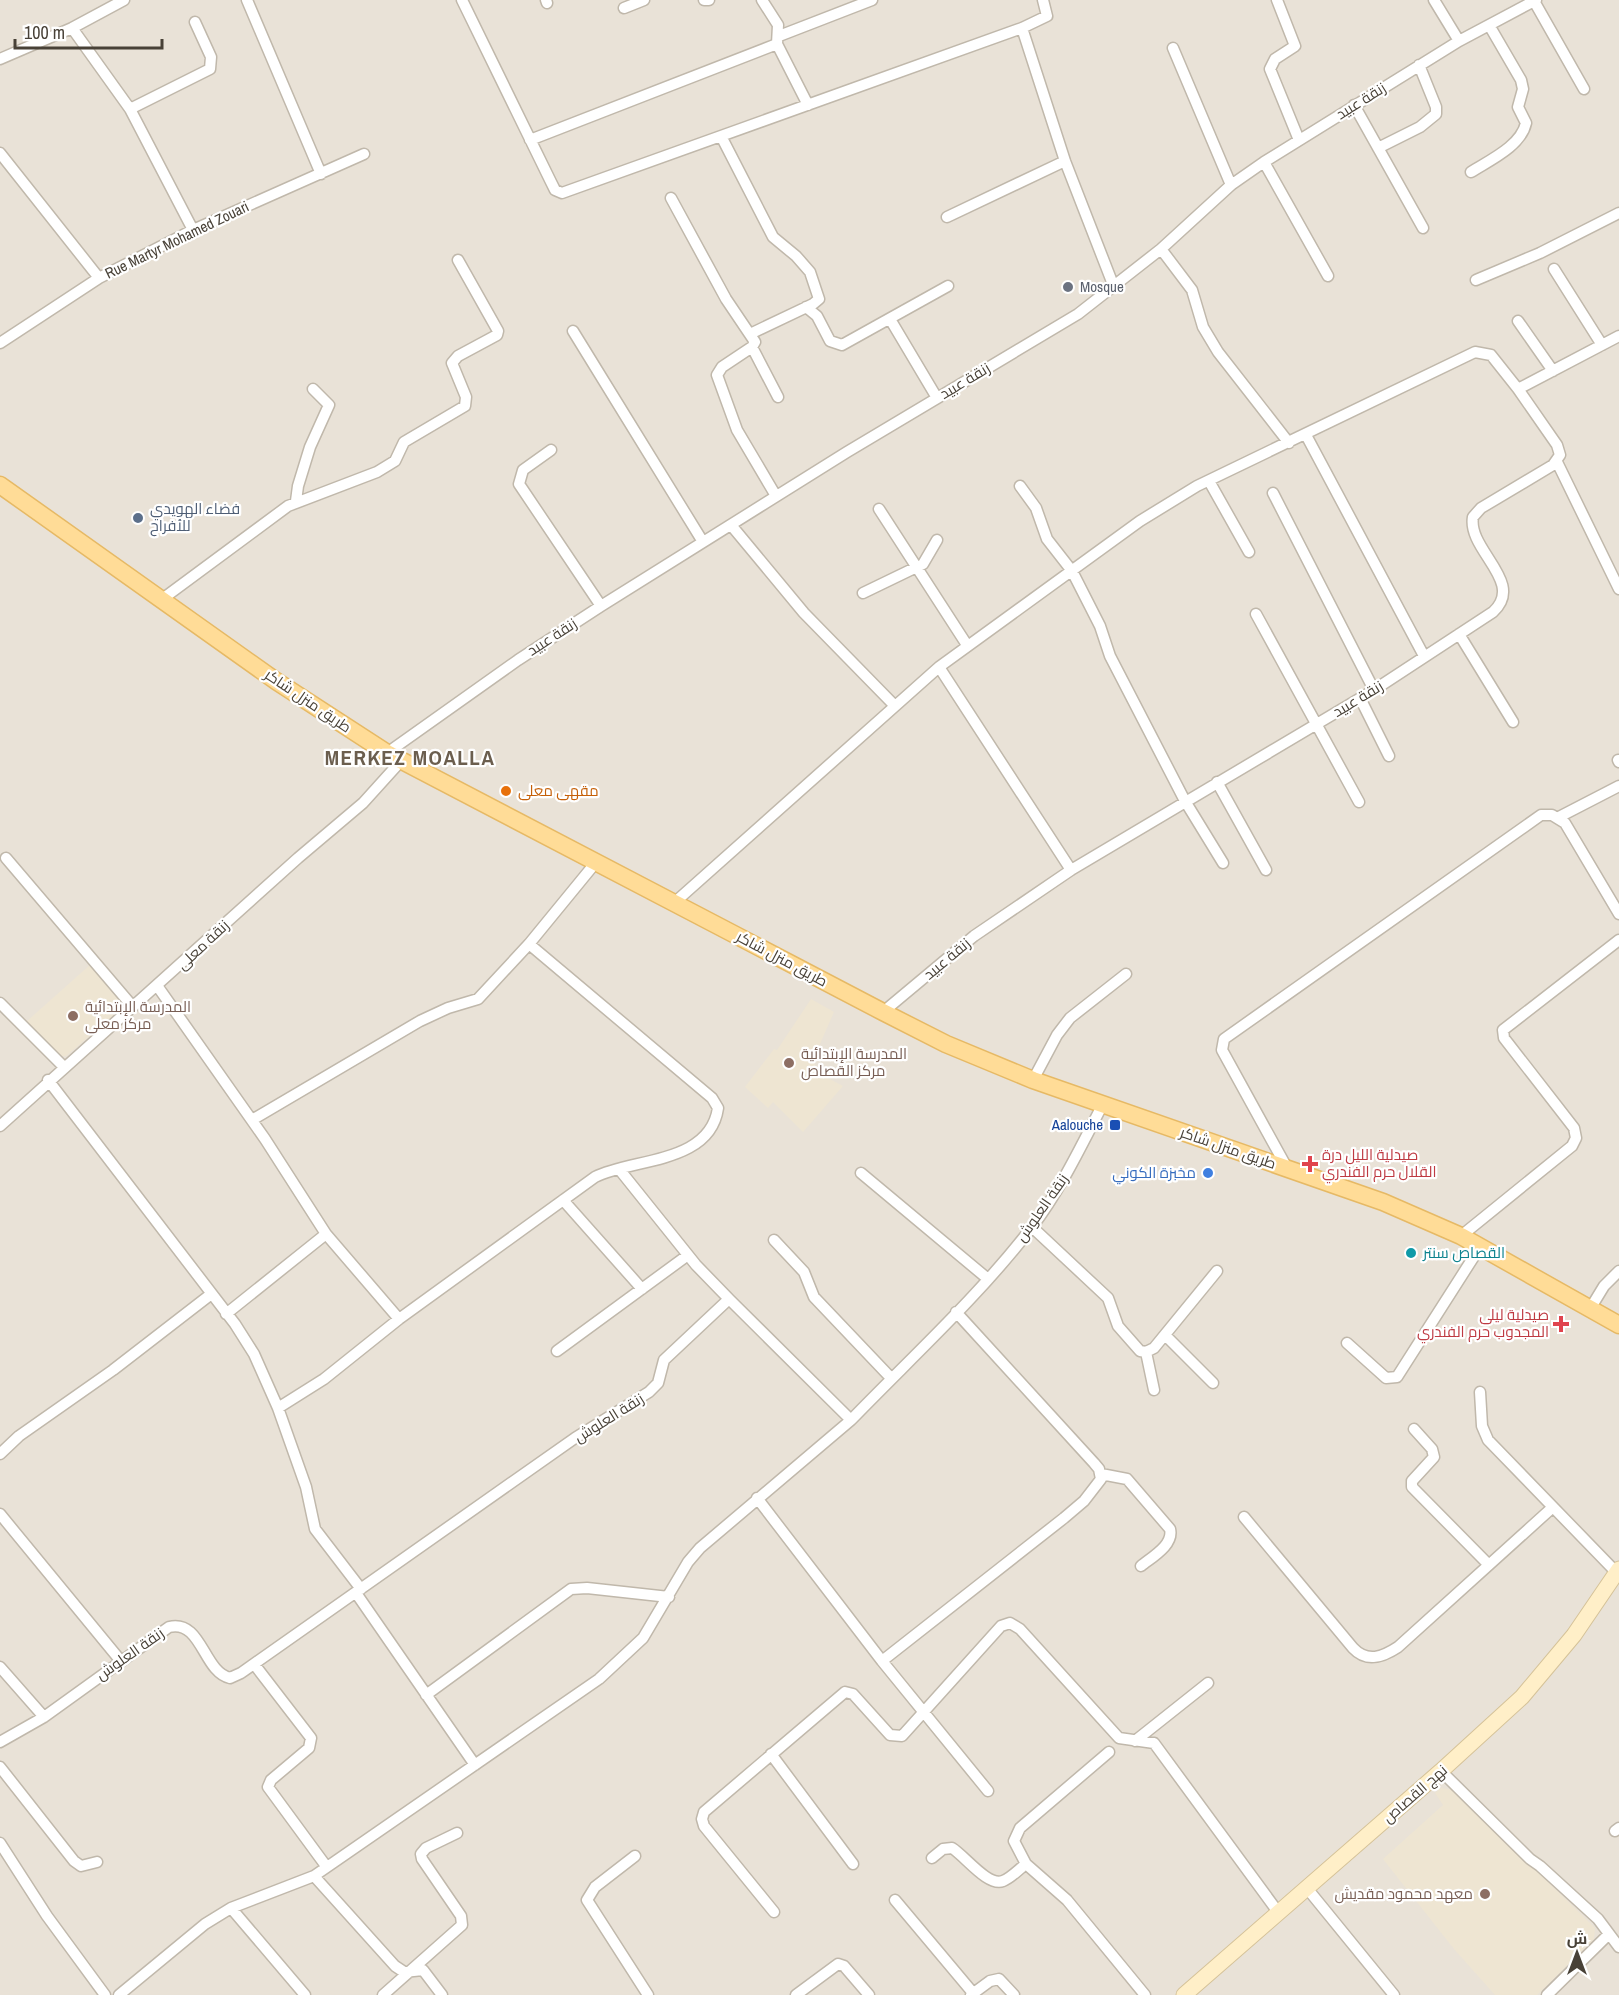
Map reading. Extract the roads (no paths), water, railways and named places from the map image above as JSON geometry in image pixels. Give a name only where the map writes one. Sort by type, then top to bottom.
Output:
[{"type":"main road","name":"طريق منزل شاكر","points":[[0,484],[333,720],[394,757],[883,1012],[956,1048],[1033,1080],[1383,1202],[1461,1236],[1619,1325]]},
{"type":"street","points":[[0,59],[72,28],[124,0]]},
{"type":"street","points":[[247,0],[321,174]]},
{"type":"street","points":[[462,0],[555,190],[562,193],[1022,28],[1047,16],[1044,0]]},
{"type":"street","points":[[624,8],[644,0]]},
{"type":"street","points":[[704,0],[709,0]]},
{"type":"street","points":[[762,0],[778,25],[778,40],[808,105]]},
{"type":"street","points":[[530,140],[872,0]]},
{"type":"street","points":[[1277,0],[1295,46],[1275,59],[1270,69],[1299,140]]},
{"type":"street","points":[[1434,0],[1459,41]]},
{"type":"street","points":[[1535,1],[1584,89]]},
{"type":"street","name":"زنقة عبيد","points":[[394,757],[518,660],[601,606],[776,496],[1078,314],[1161,249],[1231,185],[1264,162],[1459,41],[1535,1]]},
{"type":"street","points":[[130,110],[210,69],[211,57],[195,22]]},
{"type":"street","points":[[1471,172],[1502,153],[1524,133],[1526,123],[1518,107],[1523,89],[1521,80],[1489,25]]},
{"type":"street","points":[[72,28],[130,110],[193,230]]},
{"type":"street","points":[[1022,28],[1065,161],[1114,287]]},
{"type":"street","points":[[1173,48],[1231,185]]},
{"type":"street","points":[[1378,148],[1420,127],[1436,114],[1436,107],[1419,65]]},
{"type":"street","points":[[1354,105],[1423,228]]},
{"type":"street","points":[[721,136],[773,237],[796,256],[810,272],[819,299],[750,334]]},
{"type":"street","points":[[0,153],[99,278]]},
{"type":"street","name":"Rue Martyr Mohamed Zouari","points":[[0,343],[99,278],[193,230],[364,154]]},
{"type":"street","points":[[947,217],[1065,161]]},
{"type":"street","points":[[1264,162],[1328,276]]},
{"type":"street","points":[[672,198],[726,298],[755,342],[752,347],[722,367],[717,375],[737,430],[776,496]]},
{"type":"street","points":[[1476,280],[1540,253],[1619,213]]},
{"type":"street","points":[[1161,249],[1192,290],[1203,327],[1218,352],[1289,443]]},
{"type":"street","points":[[161,600],[296,501],[377,472],[395,461],[404,442],[465,406],[466,397],[452,363],[458,356],[497,335],[498,331],[458,260]]},
{"type":"street","points":[[1554,269],[1602,345]]},
{"type":"street","points":[[806,307],[817,316],[830,341],[842,345],[948,286]]},
{"type":"street","points":[[890,319],[937,398]]},
{"type":"street","points":[[1518,321],[1553,371]]},
{"type":"street","points":[[573,331],[703,542]]},
{"type":"street","points":[[1518,389],[1619,336]]},
{"type":"street","points":[[752,347],[778,397]]},
{"type":"street","points":[[674,903],[939,667],[966,645],[1154,511],[1209,481],[1475,352],[1491,355],[1557,445],[1560,455],[1557,462],[1619,589]]},
{"type":"street","points":[[296,501],[297,486],[310,447],[329,405],[313,389]]},
{"type":"street","points":[[1306,435],[1424,656]]},
{"type":"street","points":[[551,450],[523,470],[519,484],[601,606]]},
{"type":"street","name":"زنقة عبيد","points":[[883,1012],[974,936],[1071,870],[1374,690],[1493,612],[1504,599],[1502,585],[1473,530],[1472,522],[1475,513],[1557,462]]},
{"type":"street","points":[[1209,481],[1249,552]]},
{"type":"street","points":[[1020,486],[1036,508],[1047,539],[1072,571],[1100,626],[1110,656],[1185,801],[1223,863]]},
{"type":"street","points":[[1273,493],[1374,690]]},
{"type":"street","points":[[879,509],[966,645]]},
{"type":"street","points":[[731,525],[804,613],[895,706]]},
{"type":"street","points":[[863,593],[917,569],[924,563],[937,540]]},
{"type":"street","points":[[1256,614],[1359,802]]},
{"type":"street","points":[[1459,634],[1513,722]]},
{"type":"street","points":[[939,667],[1071,870]]},
{"type":"street","points":[[1360,698],[1389,756]]},
{"type":"street","name":"زنقة معلى","points":[[0,1126],[48,1080],[158,987],[298,858],[363,803],[394,757]]},
{"type":"street","points":[[1217,782],[1266,870]]},
{"type":"street","points":[[1559,817],[1619,786]]},
{"type":"street","points":[[1287,1168],[1222,1050],[1224,1039],[1537,818],[1548,814],[1559,817],[1570,830],[1619,914]]},
{"type":"street","points":[[6,858],[133,1007]]},
{"type":"street","points":[[252,1120],[420,1021],[448,1008],[475,1000],[529,944],[597,861]]},
{"type":"street","points":[[1461,1236],[1572,1146],[1576,1138],[1574,1128],[1504,1038],[1503,1030],[1619,940]]},
{"type":"street","points":[[278,1408],[324,1379],[399,1319],[595,1176],[654,1161],[693,1144],[710,1129],[717,1118],[718,1108],[712,1098],[529,944]]},
{"type":"street","points":[[1033,1080],[1057,1035],[1070,1018],[1126,974]]},
{"type":"street","points":[[158,987],[252,1120],[326,1234],[399,1319]]},
{"type":"street","points":[[0,1003],[64,1067]]},
{"type":"street","points":[[48,1080],[254,1354],[278,1408],[306,1487],[315,1529],[475,1765]]},
{"type":"street","name":"زنقة العلوش","points":[[119,1995],[205,1924],[231,1908],[314,1876],[599,1678],[630,1653],[655,1622],[694,1554],[851,1420],[988,1279],[1032,1227],[1062,1182],[1103,1104]]},
{"type":"street","points":[[619,1169],[688,1255],[851,1420]]},
{"type":"street","points":[[861,1173],[988,1279]]},
{"type":"street","points":[[563,1200],[642,1289]]},
{"type":"street","points":[[1032,1227],[1108,1298],[1118,1326],[1140,1351],[1146,1352],[1154,1348],[1217,1271]]},
{"type":"street","points":[[226,1314],[326,1234]]},
{"type":"street","points":[[774,1240],[804,1272],[814,1297],[891,1378]]},
{"type":"street","points":[[1347,1343],[1386,1378],[1397,1377],[1480,1246]]},
{"type":"street","points":[[557,1352],[688,1255]]},
{"type":"street","points":[[1590,1309],[1604,1287],[1619,1271]]},
{"type":"street","points":[[0,1454],[19,1436],[113,1370],[210,1295]]},
{"type":"street","name":"زنقة العلوش","points":[[0,1742],[44,1717],[120,1660],[169,1627],[177,1625],[190,1631],[221,1675],[234,1677],[575,1438],[650,1392],[658,1383],[664,1360],[729,1299]]},
{"type":"street","points":[[882,1662],[1084,1501],[1099,1484],[1101,1474],[1094,1463],[956,1312]]},
{"type":"street","points":[[1165,1335],[1213,1383]]},
{"type":"street","points":[[1146,1352],[1154,1390]]},
{"type":"street","points":[[1480,1392],[1482,1426],[1488,1440],[1616,1577]]},
{"type":"street","points":[[1414,1429],[1434,1454],[1432,1461],[1412,1481],[1412,1486],[1488,1564]]},
{"type":"street","points":[[1101,1474],[1122,1477],[1130,1481],[1170,1529],[1172,1534],[1167,1545],[1141,1566]]},
{"type":"street","points":[[757,1498],[882,1662],[988,1791]]},
{"type":"street","points":[[1244,1517],[1359,1655],[1368,1658],[1386,1654],[1398,1647],[1552,1507]]},
{"type":"street","points":[[0,1515],[120,1660]]},
{"type":"street","name":"نهج القصاص","points":[[1184,1995],[1441,1772],[1522,1697],[1574,1635],[1616,1577]]},
{"type":"street","points":[[426,1695],[571,1589],[587,1588],[669,1597]]},
{"type":"street","points":[[774,1912],[704,1826],[702,1819],[704,1812],[845,1692],[853,1694],[894,1737],[902,1736],[1001,1626],[1010,1623],[1020,1629],[1114,1735],[1123,1740],[1154,1743],[1278,1912]]},
{"type":"street","points":[[254,1664],[311,1738],[309,1748],[271,1780],[268,1787],[326,1866]]},
{"type":"street","points":[[0,1667],[44,1717]]},
{"type":"street","points":[[1135,1741],[1208,1683]]},
{"type":"street","points":[[1109,1752],[1016,1834],[1015,1847],[1026,1863],[1067,1900],[1145,1995]]},
{"type":"street","points":[[771,1754],[853,1864]]},
{"type":"street","points":[[0,1767],[74,1861],[81,1866],[97,1862]]},
{"type":"street","points":[[1441,1772],[1530,1859],[1598,1919],[1619,1947]]},
{"type":"street","points":[[383,1995],[415,1970],[462,1925],[461,1916],[422,1859],[421,1854],[426,1848],[457,1833]]},
{"type":"street","points":[[0,1843],[47,1916],[105,1995]]},
{"type":"street","points":[[932,1858],[942,1849],[952,1848],[988,1879],[996,1882],[1005,1881],[1026,1863]]},
{"type":"street","points":[[635,1856],[595,1887],[587,1900],[648,1995]]},
{"type":"street","points":[[314,1876],[394,1966],[404,1972],[423,1970],[442,1995]]},
{"type":"street","points":[[1306,1887],[1394,1995]]},
{"type":"street","points":[[895,1900],[972,1994],[990,1981],[999,1979],[1014,1995]]},
{"type":"street","points":[[231,1908],[305,1995]]},
{"type":"street","points":[[1547,1995],[1609,1934]]},
{"type":"street","points":[[796,1995],[838,1964],[844,1966],[869,1995]]},
{"type":"place","name":"Mosque","points":[[1068,287]]},
{"type":"place","name":"فضاء الهويدي للأفراح","points":[[138,518]]},
{"type":"place","name":"مقهى معلى","points":[[506,791]]},
{"type":"place","name":"المدرسة الإبتدائية مركز معلى","points":[[73,1016]]},
{"type":"place","name":"المدرسة الإبتدائية مركز القصاص","points":[[789,1063]]},
{"type":"place","name":"Aalouche","points":[[1115,1125]]},
{"type":"place","name":"صيدلية الليل درة القلال حرم الفندري","points":[[1310,1164]]},
{"type":"place","name":"مخبزة الكوني","points":[[1208,1173]]},
{"type":"place","name":"القصاص سنتر","points":[[1411,1253]]},
{"type":"place","name":"صيدلية ليلى المجدوب حرم الفندري","points":[[1561,1324]]},
{"type":"place","name":"معهد محمود مقديش","points":[[1485,1894]]},
{"type":"district","name":"MERKEZ MOALLA","points":[[410,758]]}]
